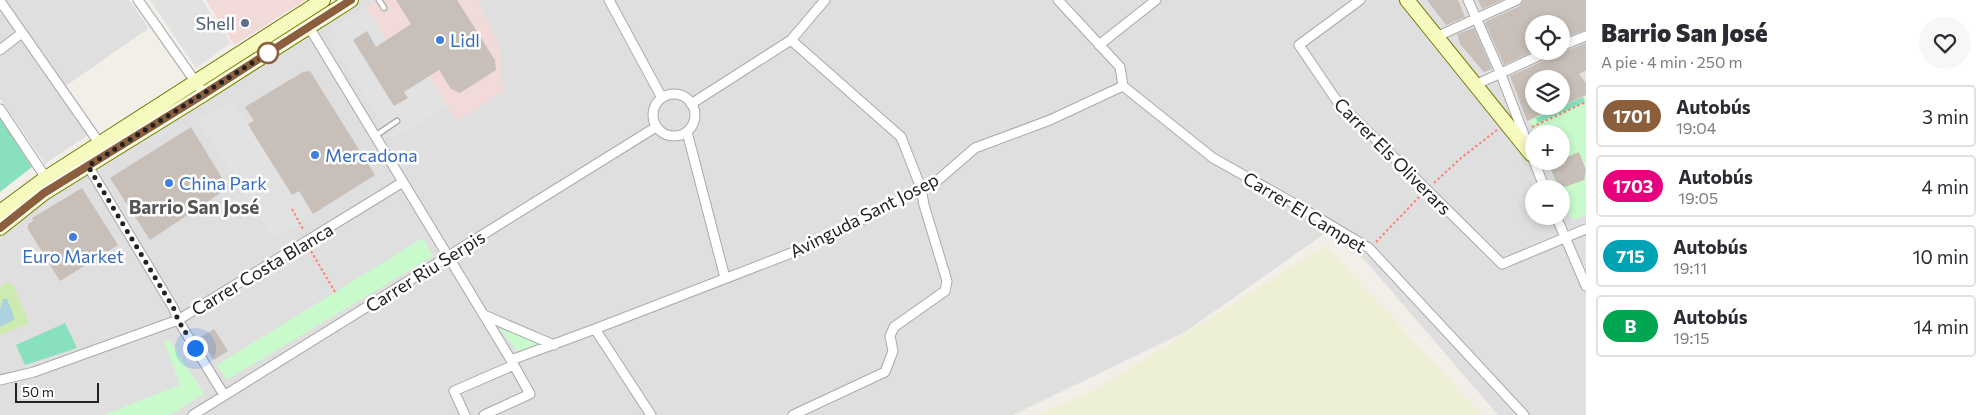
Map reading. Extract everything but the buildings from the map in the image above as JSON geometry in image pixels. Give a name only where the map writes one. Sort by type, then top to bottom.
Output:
[{"type":"street","points":[[138,0],[204,94]]},
{"type":"street","points":[[0,212],[46,178],[324,0]]},
{"type":"street","points":[[0,228],[44,193],[351,0]]},
{"type":"street","points":[[609,0],[662,98]]},
{"type":"street","points":[[691,104],[791,40],[825,0]]},
{"type":"street","points":[[1058,0],[1120,67],[1123,86]]},
{"type":"street","points":[[1100,45],[1156,0]]},
{"type":"street","name":"Carrer Els Oliverars","points":[[1360,0],[1299,45],[1337,101],[1502,264],[1564,238]]},
{"type":"street","points":[[1407,0],[1525,148]]},
{"type":"street","points":[[1468,0],[1525,135]]},
{"type":"street","points":[[1436,37],[1517,0]]},
{"type":"street","points":[[0,1],[100,144]]},
{"type":"street","points":[[309,27],[513,362],[530,394],[484,415]]},
{"type":"street","points":[[0,50],[22,33]]},
{"type":"street","points":[[1570,42],[1586,36]]},
{"type":"street","points":[[791,40],[901,137],[921,188],[924,205],[947,282],[945,291],[894,327],[890,336],[893,351],[885,372],[793,415]]},
{"type":"street","points":[[1475,85],[1528,60]]},
{"type":"street","name":"Avinguda Sant Josep","points":[[465,415],[454,391],[554,344],[817,243],[938,180],[974,148],[1050,120],[1123,86]]},
{"type":"street","name":"Carrer El Campet","points":[[1123,86],[1213,158],[1369,248],[1524,415]]},
{"type":"street","points":[[668,95],[681,96],[691,104],[695,116],[687,132],[674,136],[667,135],[656,127],[653,115],[657,103],[662,98],[668,95]]},
{"type":"street","points":[[0,109],[46,178]]},
{"type":"street","name":"Carrer Riu Serpis","points":[[193,415],[656,127]]},
{"type":"street","points":[[687,132],[724,274],[727,278]]},
{"type":"street","points":[[88,166],[224,396]]},
{"type":"street","name":"Carrer Costa Blanca","points":[[0,380],[34,372],[178,320],[403,182]]},
{"type":"street","points":[[1559,225],[1586,286]]},
{"type":"street","points":[[1564,238],[1586,228]]},
{"type":"street","points":[[484,315],[554,344]]},
{"type":"street","points":[[595,329],[651,415]]},
{"type":"lane","points":[[380,0],[384,8]]},
{"type":"lane","points":[[375,136],[397,121]]},
{"type":"path","points":[[1524,132],[1586,102]]},
{"type":"path","points":[[292,209],[307,241],[336,292]]},
{"type":"shaded area","points":[[0,0],[129,0],[149,28],[57,92],[88,135],[45,164],[0,99]]},
{"type":"shaded area","points":[[150,0],[202,0],[231,43],[196,68]]},
{"type":"shaded area","name":"Shell","points":[[206,0],[306,0],[234,45]]},
{"type":"shaded area","points":[[340,0],[1586,0],[1586,415],[1498,415],[1363,258],[1324,234],[1185,332],[1013,415],[0,415],[0,218],[178,102]]},
{"type":"shaded area","points":[[377,0],[477,0],[499,47],[503,91],[458,121],[447,106],[392,140],[330,41],[337,36],[332,29]]},
{"type":"shaded area","points":[[366,7],[387,40],[400,31],[447,106],[392,140],[330,41],[337,36],[332,29]]},
{"type":"shaded area","points":[[232,100],[292,195],[299,191],[313,214],[273,239],[199,121]]},
{"type":"shaded area","points":[[182,338],[194,356],[189,363],[178,347]]},
{"type":"green space","points":[[1586,96],[1586,215],[1572,220],[1570,215],[1570,180],[1554,180],[1551,170],[1570,170],[1570,125],[1531,125],[1529,120],[1541,115],[1570,115],[1570,103]]},
{"type":"green space","points":[[1583,97],[1585,102],[1570,109],[1570,103]]},
{"type":"green space","points":[[1543,115],[1556,115],[1538,123],[1536,118]]},
{"type":"green space","points":[[0,118],[32,167],[0,192]]},
{"type":"green space","points":[[423,238],[433,256],[227,380],[217,365]]},
{"type":"green space","points":[[1325,245],[1482,415],[1036,415],[1091,392]]},
{"type":"green space","points":[[5,283],[13,284],[29,323],[0,335],[0,288]]},
{"type":"green space","points":[[65,323],[77,348],[25,365],[16,345]]},
{"type":"green space","points":[[499,327],[540,343],[518,352]]},
{"type":"green space","points":[[170,340],[204,394],[170,415],[104,415],[180,385],[165,343]]},
{"type":"water","points":[[3,299],[7,299],[15,319],[0,327],[0,309]]},
{"type":"bus line","name":"1701","points":[[0,228],[44,193],[351,0]]},
{"type":"place","name":"Shell","points":[[245,23]]},
{"type":"place","name":"Lidl","points":[[440,40]]},
{"type":"place","name":"Mercadona","points":[[315,155]]},
{"type":"place","name":"China Park","points":[[169,183]]},
{"type":"place","name":"Euro Market","points":[[73,237]]},
{"type":"district","name":"Barrio San José","points":[[194,206]]},
{"type":"route","points":[[195,348],[178,320],[174,309],[88,166],[268,53]]}]
